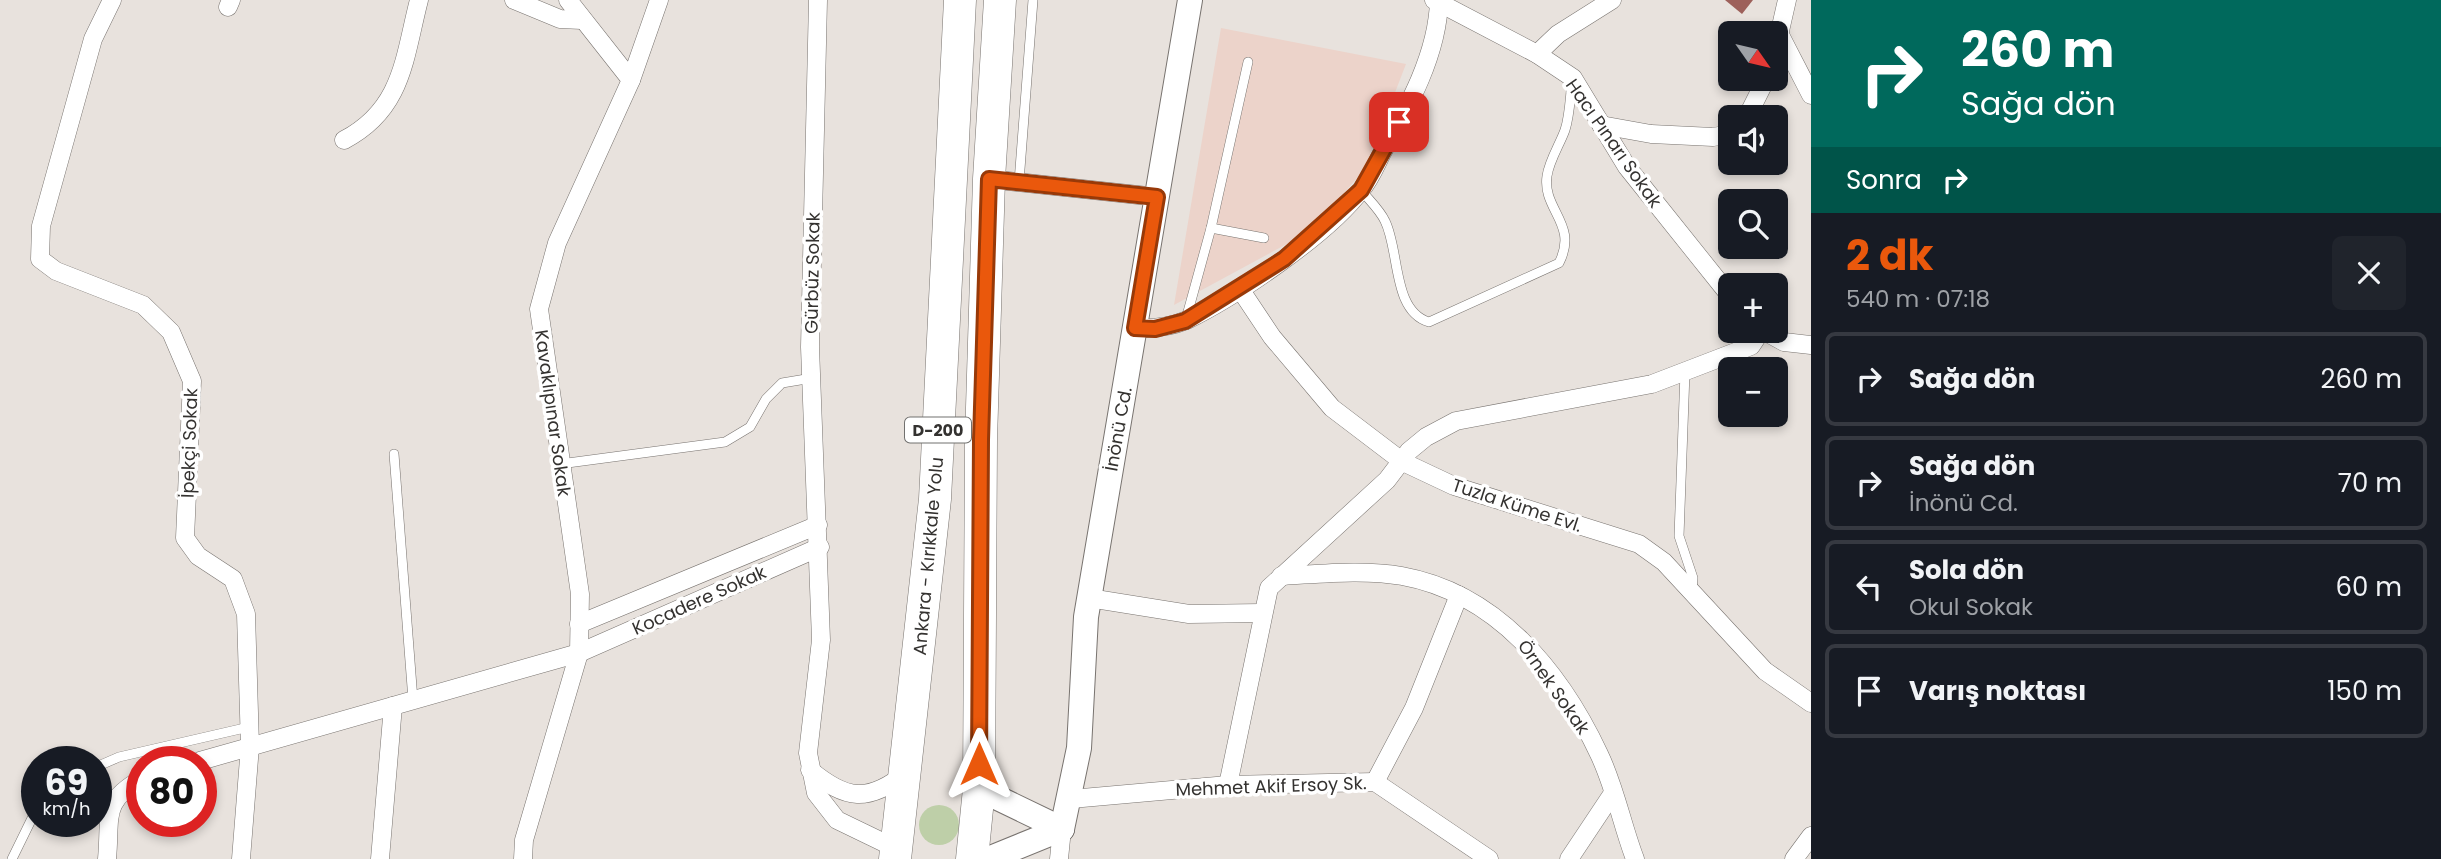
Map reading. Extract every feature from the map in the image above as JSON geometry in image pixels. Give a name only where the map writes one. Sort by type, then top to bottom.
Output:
[{"type":"highway","name":"Ankara - Kırıkkale Yolu","points":[[896,854],[934,499],[960,0]]},
{"type":"highway","name":"D-200","points":[[972,859],[979,789],[981,440],[1004,181],[1000,0]]},
{"type":"street","name":"İpekçi Sokak","points":[[112,0],[93,39],[41,226],[40,259],[56,271],[143,305],[171,332],[191,381],[186,538],[198,556],[233,579],[246,614],[250,746],[242,859]]},
{"type":"street","points":[[344,140],[365,129],[387,103],[402,75],[419,0]]},
{"type":"street","points":[[514,0],[560,19],[582,20]]},
{"type":"street","points":[[568,0],[631,80]]},
{"type":"street","name":"Kavaklıpınar Sokak","points":[[523,859],[524,840],[579,653],[580,594],[539,309],[557,243],[631,80],[659,0]]},
{"type":"street","name":"Gürbüz Sokak","points":[[818,0],[812,378],[820,547],[821,640],[808,753],[816,793],[837,820],[896,854]]},
{"type":"street","name":"İnönü Cd.","points":[[1059,859],[1062,829],[1071,799],[1079,748],[1089,598],[1190,0]]},
{"type":"street","points":[[1537,54],[1558,34],[1612,0]]},
{"type":"street","points":[[1782,21],[1787,0]]},
{"type":"street","points":[[1135,328],[1155,329],[1185,321],[1240,289],[1320,230],[1361,190],[1412,100],[1438,23],[1437,1]]},
{"type":"street","name":"Hacı Pınarı Sokak","points":[[1437,1],[1537,54],[1573,78],[1627,167],[1718,281]]},
{"type":"street","points":[[1788,57],[1811,95]]},
{"type":"street","points":[[1601,125],[1651,134],[1718,136]]},
{"type":"street","points":[[1004,181],[1157,197]]},
{"type":"street","name":"Tuzla Küme Evl.","points":[[1240,289],[1272,337],[1332,408],[1403,462],[1454,486],[1639,544],[1664,562],[1765,671],[1811,703]]},
{"type":"street","points":[[1228,785],[1269,588],[1403,462],[1409,451],[1426,437],[1456,421],[1651,384],[1753,343]]},
{"type":"street","points":[[1788,343],[1810,346]]},
{"type":"street","name":"Kocadere Sokak","points":[[579,624],[818,526]]},
{"type":"street","name":"Kocadere Sokak","points":[[217,756],[579,653],[820,547]]},
{"type":"street","name":"Örnek Sokak","points":[[1280,576],[1355,573],[1401,576],[1445,587],[1494,614],[1529,645],[1568,700],[1600,754],[1635,859]]},
{"type":"street","points":[[1375,782],[1414,708],[1459,595]]},
{"type":"street","points":[[1089,598],[1189,614],[1262,613]]},
{"type":"street","points":[[380,859],[393,706]]},
{"type":"street","points":[[810,770],[831,787],[859,795],[883,790],[906,773]]},
{"type":"street","name":"Mehmet Akif Ersoy Sk.","points":[[1071,799],[1228,785],[1375,782],[1489,859]]},
{"type":"street","points":[[107,859],[110,804],[126,788]]},
{"type":"street","points":[[979,789],[1001,802],[1062,829]]},
{"type":"street","points":[[1569,859],[1613,793]]},
{"type":"street","points":[[988,859],[1062,829]]},
{"type":"street","points":[[1794,859],[1811,836]]},
{"type":"lane","points":[[1004,181],[1033,0]]},
{"type":"lane","points":[[1185,321],[1212,228],[1248,62]]},
{"type":"lane","points":[[1361,190],[1385,220],[1404,300],[1418,319],[1429,322],[1559,263],[1567,247],[1564,226],[1548,190],[1547,175],[1566,126],[1573,78]]},
{"type":"lane","points":[[1212,228],[1264,238]]},
{"type":"lane","points":[[1685,372],[1679,536],[1693,578],[1692,592]]},
{"type":"lane","points":[[560,464],[725,442],[750,427],[766,399],[782,383],[812,378]]},
{"type":"lane","points":[[394,454],[413,700]]},
{"type":"lane","points":[[112,760],[249,727]]},
{"type":"lane","points":[[12,859],[23,837]]},
{"type":"shaded area","points":[[1221,28],[1406,64],[1366,168],[1309,232],[1174,305]]},
{"type":"green space","points":[[939,805],[947,806],[953,811],[958,817],[958,833],[953,839],[947,844],[939,845],[931,844],[925,839],[920,833],[919,825],[920,817],[925,811],[931,806]]},
{"type":"building","points":[[1725,0],[1753,0],[1742,14]]},
{"type":"route","points":[[979,764],[981,440],[989,179],[1157,197],[1135,328],[1155,329],[1185,321],[1240,289],[1320,230],[1361,190],[1399,122]]}]
